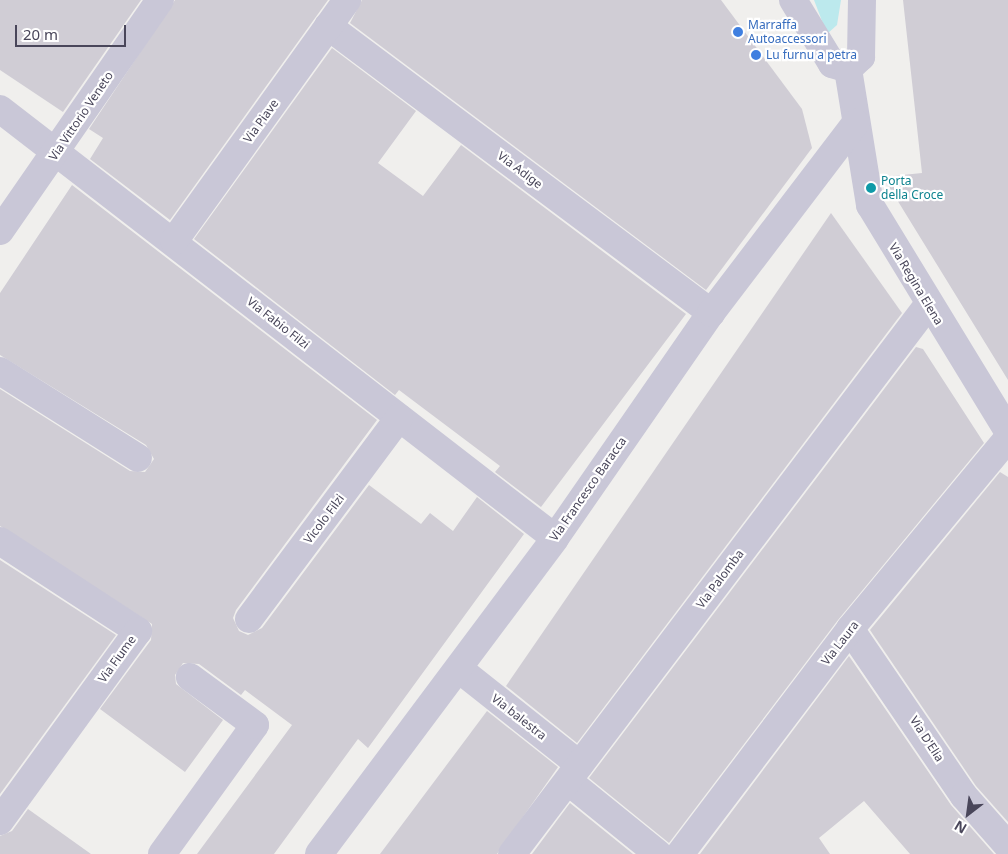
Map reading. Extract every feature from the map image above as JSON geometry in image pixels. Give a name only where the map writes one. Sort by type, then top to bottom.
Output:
[{"type":"street","name":"Via Vittorio Veneto","points":[[0,231],[58,150],[160,0]]},
{"type":"street","name":"Via Piave","points":[[174,241],[347,0]]},
{"type":"street","points":[[793,0],[832,64],[848,69],[862,57],[862,0]]},
{"type":"street","name":"Via Adige","points":[[328,26],[711,314]]},
{"type":"street","name":"Via Regina Elena","points":[[848,69],[870,205],[928,305],[1008,432]]},
{"type":"street","name":"Via Fabio Filzi","points":[[0,109],[58,150],[555,538]]},
{"type":"street","name":"Via Francesco Baracca","points":[[319,854],[555,538],[711,314],[856,123]]},
{"type":"street","name":"Via Palomba","points":[[512,854],[928,305]]},
{"type":"street","points":[[0,370],[138,458]]},
{"type":"street","name":"Vicolo Filzi","points":[[249,619],[399,418]]},
{"type":"street","name":"Via Laura","points":[[680,854],[850,629],[1008,438]]},
{"type":"street","name":"Via Fiume","points":[[0,541],[138,631],[0,821]]},
{"type":"street","name":"Via D'Elia","points":[[850,629],[964,796],[1008,846]]},
{"type":"street","name":"Via balestra","points":[[459,668],[574,773],[658,854]]},
{"type":"street","points":[[162,854],[255,725],[190,677]]},
{"type":"shaded area","points":[[814,0],[841,0],[837,25],[827,34]]},
{"type":"building","points":[[0,0],[141,0],[63,112],[0,70]]},
{"type":"building","points":[[175,0],[328,0],[170,220],[90,159],[103,138],[89,129]]},
{"type":"building","points":[[362,0],[721,0],[802,109],[812,148],[706,290],[350,23]]},
{"type":"building","points":[[903,0],[1008,0],[1008,380],[883,177],[922,173]]},
{"type":"building","points":[[332,48],[416,111],[378,163],[423,196],[461,145],[686,314],[541,507],[495,472],[500,466],[399,390],[395,395],[194,239]]},
{"type":"building","points":[[72,185],[377,420],[236,610],[233,618],[239,631],[248,635],[262,628],[369,485],[421,524],[430,513],[453,531],[477,497],[524,534],[368,748],[358,739],[274,854],[197,854],[292,725],[245,690],[241,695],[199,664],[183,663],[175,675],[176,684],[223,720],[185,772],[100,709],[151,640],[152,624],[0,526],[0,389],[130,471],[145,472],[154,459],[146,445],[0,355],[0,293]]},
{"type":"building","points":[[831,213],[902,313],[577,743],[506,686]]},
{"type":"building","points":[[916,347],[923,349],[984,443],[838,620],[669,843],[589,778]]},
{"type":"building","points":[[1000,472],[1008,477],[1008,822],[976,786],[870,630]]},
{"type":"building","points":[[0,560],[116,635],[0,794]]},
{"type":"building","points":[[849,656],[951,805],[994,854],[910,854],[864,801],[819,838],[830,854],[700,854]]},
{"type":"building","points":[[487,711],[558,767],[497,854],[380,854]]},
{"type":"building","points":[[570,803],[633,854],[532,854]]},
{"type":"building","points":[[28,809],[91,854],[0,854],[0,836],[12,831]]},
{"type":"place","name":"Marraffa Autoaccessori","points":[[738,32]]},
{"type":"place","name":"Lu furnu a petra","points":[[756,55]]},
{"type":"place","name":"Porta della Croce","points":[[871,188]]}]
